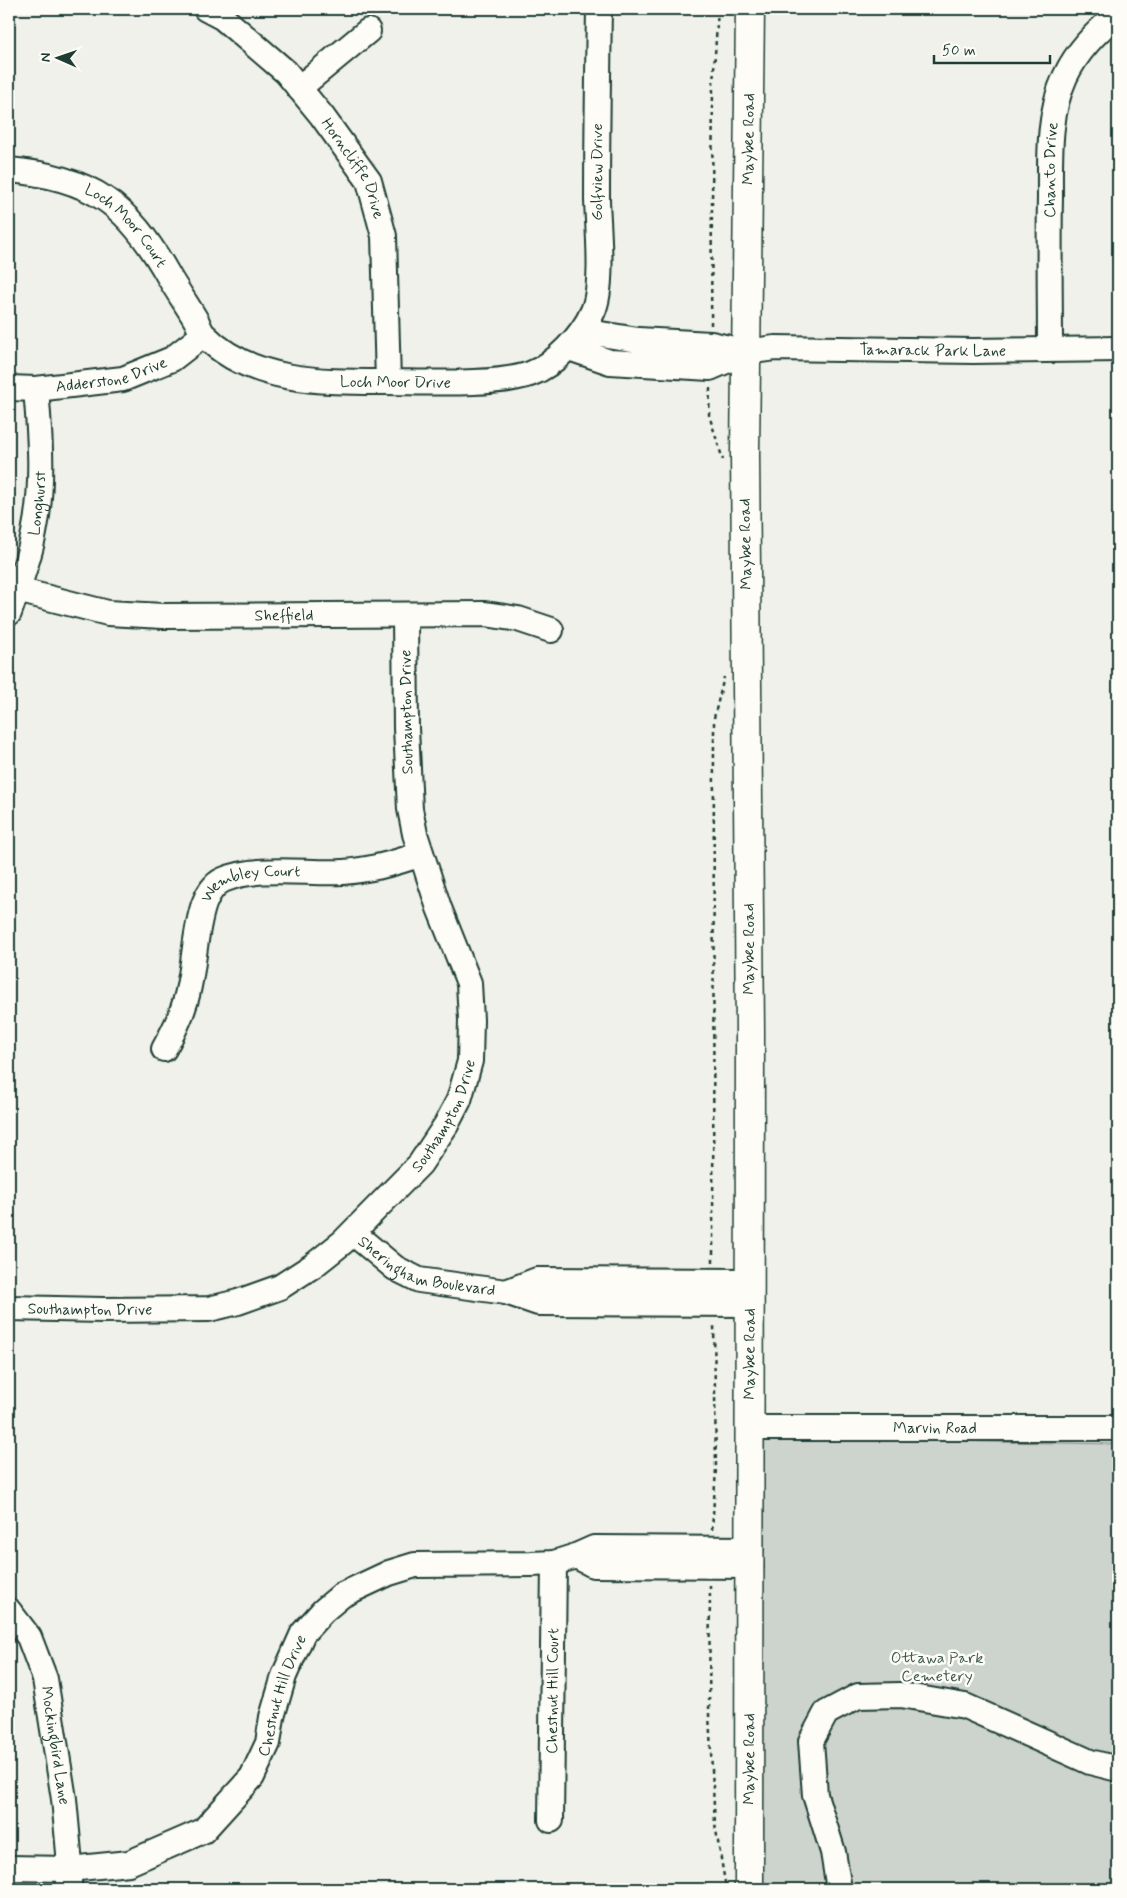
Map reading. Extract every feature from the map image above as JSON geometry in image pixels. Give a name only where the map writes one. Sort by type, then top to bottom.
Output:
[{"type":"main road","name":"Maybee Road","points":[[749,1889],[751,1557],[749,849],[745,453],[750,9]]},
{"type":"street","name":"Horncliffe Drive","points":[[206,9],[222,18],[286,72],[369,180],[384,236],[388,382]]},
{"type":"street","name":"Golfview Drive","points":[[575,340],[594,309],[598,279],[599,9]]},
{"type":"street","name":"Chanto Drive","points":[[1050,349],[1050,150],[1055,107],[1064,78],[1075,58],[1092,36],[1118,14]]},
{"type":"street","points":[[299,88],[368,31]]},
{"type":"street","name":"Loch Moor Court","points":[[9,170],[54,176],[84,186],[105,197],[125,214],[160,261],[203,334]]},
{"type":"street","name":"Loch Moor Drive","points":[[203,334],[229,354],[257,368],[292,379],[388,382],[498,380],[532,373],[575,340]]},
{"type":"street","name":"Adderstone Drive","points":[[9,388],[36,389],[123,379],[172,359],[203,334]]},
{"type":"street","points":[[575,340],[638,340],[711,344],[747,352]]},
{"type":"street","points":[[575,340],[610,362],[636,365],[710,368],[747,352]]},
{"type":"street","points":[[636,365],[638,340]]},
{"type":"street","name":"Tamarack Park Lane","points":[[747,352],[775,348],[1118,349]]},
{"type":"street","name":"Longhurst","points":[[9,613],[34,534],[39,505],[39,434],[36,389]]},
{"type":"street","name":"Sheffield","points":[[17,590],[108,613],[163,616],[485,614],[518,619],[551,630]]},
{"type":"street","name":"Southampton Drive","points":[[9,1308],[103,1310],[209,1309],[238,1302],[280,1286],[314,1265],[353,1232],[420,1164],[446,1124],[459,1100],[470,1061],[471,1020],[469,983],[439,908],[421,854],[410,810],[406,728],[405,615]]},
{"type":"street","name":"Wembley Court","points":[[164,1049],[178,1024],[190,986],[201,912],[207,896],[220,881],[238,875],[274,872],[345,872],[396,863],[421,854]]},
{"type":"street","name":"Sheringham Boulevard","points":[[353,1232],[395,1268],[419,1280],[506,1292],[537,1280],[614,1292],[750,1293]]},
{"type":"street","name":"Marvin Road","points":[[750,1428],[1118,1428]]},
{"type":"street","name":"Chestnut Hill Drive","points":[[9,1868],[69,1879],[129,1863],[203,1831],[252,1777],[268,1743],[272,1717],[284,1676],[304,1633],[323,1611],[342,1595],[381,1577],[415,1565],[565,1560],[594,1548],[652,1557],[751,1557]]},
{"type":"street","name":"Chestnut Hill Court","points":[[551,1820],[565,1560]]},
{"type":"street","name":"Mockingbird Lane","points":[[9,1611],[30,1637],[45,1679],[64,1799],[69,1879]]},
{"type":"street","points":[[842,1886],[815,1795],[811,1741],[826,1713],[858,1696],[901,1695],[964,1706],[1090,1762],[1118,1769]]},
{"type":"path","points":[[711,344],[713,84],[718,9]]},
{"type":"path","points":[[710,368],[709,415],[724,462]]},
{"type":"path","points":[[725,674],[714,718],[713,1292],[716,1469],[711,1557],[709,1715],[715,1824],[727,1889]]},
{"type":"green space","name":"Ottawa Park Cemetery","points":[[757,1438],[1118,1444],[1118,1889],[756,1889]]}]
